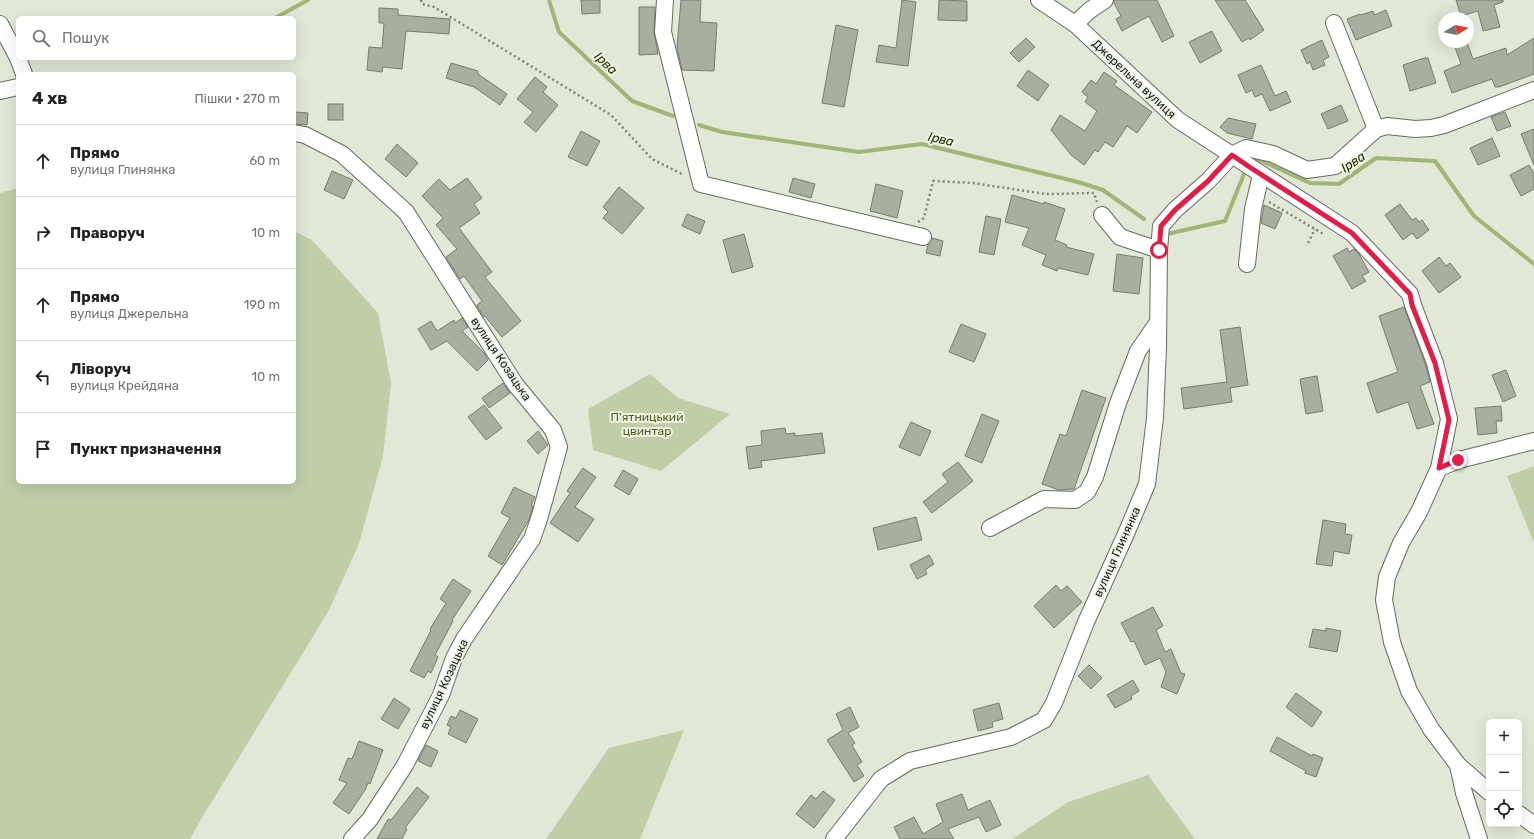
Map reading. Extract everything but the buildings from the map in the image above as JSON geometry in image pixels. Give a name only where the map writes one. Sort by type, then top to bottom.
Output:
[{"type":"street","points":[[664,0],[663,32],[700,184],[923,237]]},
{"type":"street","name":"Джерельна вулиця","points":[[1039,0],[1075,24],[1178,120],[1352,233],[1410,294],[1412,305],[1435,363],[1449,420],[1439,468],[1419,512],[1400,543],[1387,577],[1384,600],[1392,642],[1409,691],[1431,729],[1458,764],[1488,791]]},
{"type":"street","points":[[1075,24],[1090,10],[1105,0]]},
{"type":"street","points":[[1334,23],[1376,129]]},
{"type":"street","points":[[0,24],[16,54]]},
{"type":"street","points":[[19,60],[23,72]]},
{"type":"street","points":[[0,91],[16,87]]},
{"type":"street","points":[[1247,264],[1253,209],[1257,195],[1246,164],[1246,148],[1273,154],[1307,170],[1335,166],[1376,129],[1387,126],[1415,129],[1444,125],[1534,90]]},
{"type":"street","name":"вулиця Козацька","points":[[296,133],[305,135],[342,154],[406,212],[516,384],[553,430],[558,447],[539,519],[532,538],[464,639],[454,658],[441,695],[405,765],[370,819],[352,839]]},
{"type":"street","name":"вулиця Глинянка","points":[[834,839],[881,779],[910,761],[1011,737],[1044,720],[1054,703],[1086,622],[1147,484],[1155,418],[1159,250],[1161,226],[1175,210],[1208,181],[1246,164]]},
{"type":"street","points":[[1102,215],[1120,237],[1159,250]]},
{"type":"street","points":[[990,528],[1044,499],[1074,500],[1087,492],[1095,477],[1118,403],[1138,351],[1158,322]]},
{"type":"street","points":[[1439,468],[1458,460],[1534,441]]},
{"type":"street","points":[[1458,764],[1464,792],[1478,839]]},
{"type":"street","points":[[1522,816],[1534,824]]},
{"type":"path","points":[[421,0],[422,4],[434,7],[611,115],[652,158],[700,184]]},
{"type":"path","points":[[903,232],[924,218],[933,181],[973,183],[1046,194],[1094,193],[1102,215]]},
{"type":"path","points":[[1257,195],[1326,236]]},
{"type":"path","points":[[1308,243],[1315,229]]},
{"type":"green space","points":[[16,189],[16,484],[296,484],[296,232],[312,240],[378,313],[391,383],[383,456],[359,544],[328,612],[190,839],[0,839],[0,193]]},
{"type":"green space","name":"П'ятницький цвинтар","points":[[650,374],[678,398],[730,414],[661,471],[593,450],[588,409]]},
{"type":"green space","points":[[1534,466],[1534,543],[1507,476]]},
{"type":"green space","points":[[684,730],[640,839],[546,839],[609,748]]},
{"type":"green space","points":[[1148,775],[1195,839],[1012,839],[1068,802]]},
{"type":"waterway","name":"Ірва","points":[[279,16],[308,0]]},
{"type":"waterway","name":"Ірва","points":[[549,0],[559,32],[632,101],[673,116]]},
{"type":"waterway","name":"Ірва","points":[[699,125],[722,132],[859,152],[922,144],[1078,182],[1103,190],[1144,219]]},
{"type":"waterway","name":"Ірва","points":[[1249,163],[1251,156],[1310,183],[1339,184],[1376,158],[1435,161],[1474,216],[1534,264]]},
{"type":"waterway","name":"Ірва","points":[[1167,234],[1225,221],[1246,169]]},
{"type":"route","points":[[1159,250],[1161,226],[1175,210],[1208,181],[1232,155],[1352,233],[1410,294],[1412,305],[1435,363],[1449,420],[1439,468],[1458,460]]}]
